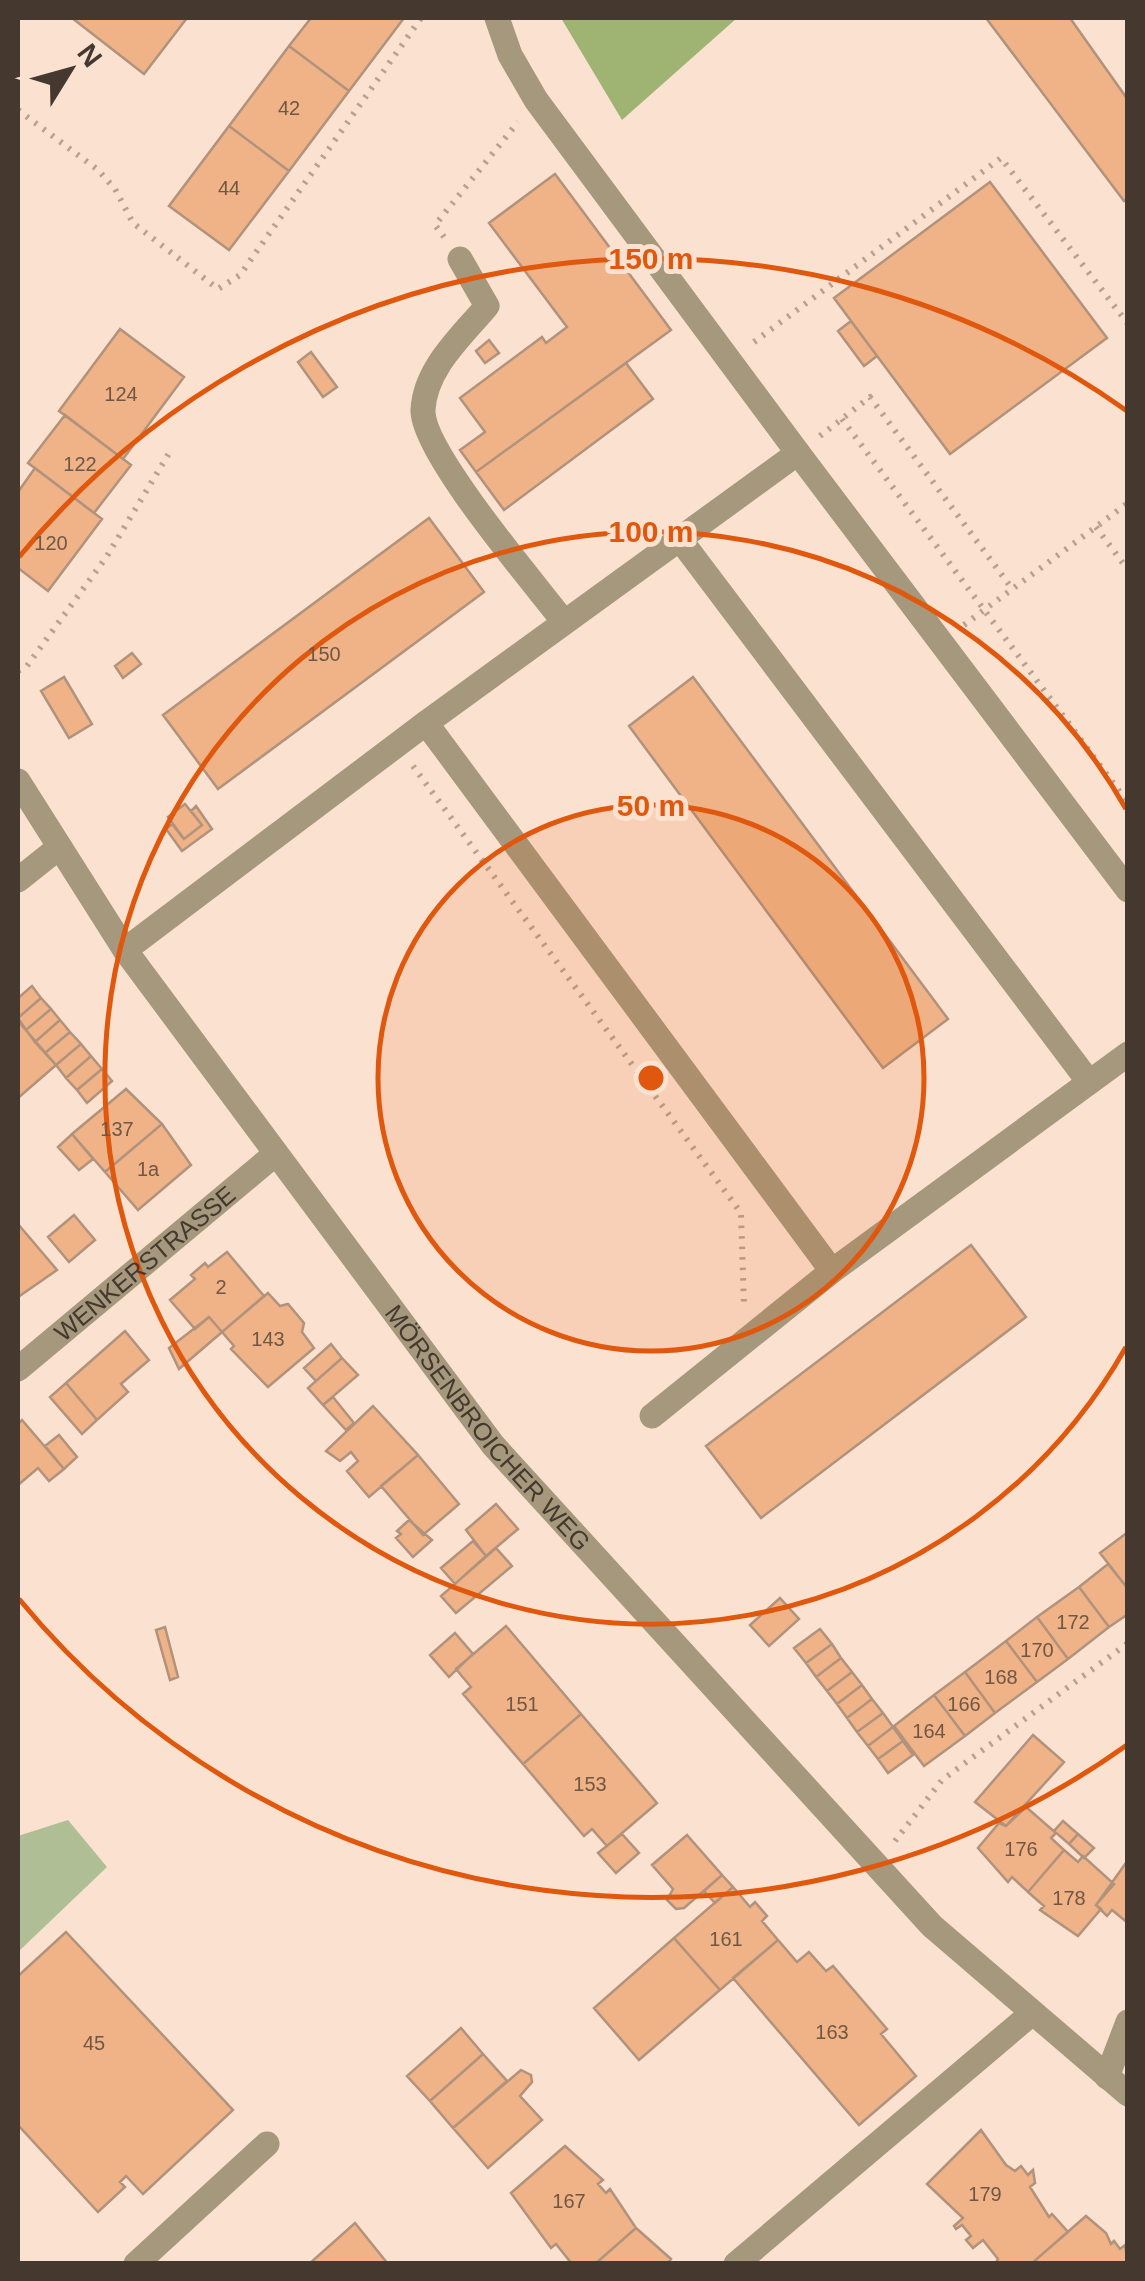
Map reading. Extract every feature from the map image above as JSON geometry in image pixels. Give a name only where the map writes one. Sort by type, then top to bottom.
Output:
[{"type":"street","points":[[497,18],[510,55],[536,100],[1128,890]]},
{"type":"street","points":[[460,259],[487,306],[436,368],[422,412],[439,456],[564,622]]},
{"type":"street","points":[[125,950],[426,723],[798,453]]},
{"type":"street","points":[[679,538],[1089,1082]]},
{"type":"street","points":[[426,723],[832,1271]]},
{"type":"street","name":"MÖRSENBROICHER WEG","points":[[18,782],[125,950],[274,1156],[493,1445],[932,1926],[1128,2094]]},
{"type":"street","points":[[18,880],[57,848]]},
{"type":"street","points":[[652,1416],[832,1271],[1128,1054]]},
{"type":"street","name":"WENKERSTRASSE","points":[[18,1370],[274,1156]]},
{"type":"street","points":[[736,2264],[1032,2014]]},
{"type":"street","points":[[1107,2077],[1128,2022]]},
{"type":"street","points":[[136,2264],[266,2144]]},
{"type":"path","points":[[18,110],[98,170],[115,189],[133,223],[218,289],[240,275],[421,18]]},
{"type":"path","points":[[460,259],[435,225],[536,100]]},
{"type":"path","points":[[729,361],[1002,158],[1128,324]]},
{"type":"path","points":[[798,453],[870,396],[1013,590]]},
{"type":"path","points":[[842,419],[1128,803]]},
{"type":"path","points":[[18,671],[27,666],[107,556],[171,450]]},
{"type":"path","points":[[940,642],[1128,503]]},
{"type":"path","points":[[1096,527],[1128,570]]},
{"type":"path","points":[[398,744],[740,1213],[741,1300],[756,1332]]},
{"type":"path","points":[[878,1866],[942,1780],[1128,1643]]},
{"type":"green space","points":[[561,18],[737,18],[622,120]]},
{"type":"green space","points":[[68,1820],[107,1867],[18,1952],[18,1836]]},
{"type":"building","points":[[72,18],[187,18],[144,74]]},
{"type":"building","points":[[311,18],[404,18],[349,91],[289,46]]},
{"type":"building","points":[[986,18],[1070,18],[1128,100],[1128,198],[1124,201]]},
{"type":"building","points":[[289,46],[349,91],[289,171],[229,126]]},
{"type":"building","points":[[229,126],[289,171],[229,250],[169,206]]},
{"type":"building","points":[[555,174],[671,330],[476,472],[460,450],[485,432],[460,398],[542,337],[546,343],[567,327],[489,223]]},
{"type":"building","points":[[990,182],[1107,338],[950,454],[834,298]]},
{"type":"building","points":[[851,321],[877,356],[864,366],[838,331]]},
{"type":"building","points":[[120,329],[184,377],[123,459],[59,411]]},
{"type":"building","points":[[489,340],[499,353],[485,363],[476,351]]},
{"type":"building","points":[[311,352],[337,387],[323,397],[298,362]]},
{"type":"building","points":[[626,363],[653,399],[504,510],[476,472]]},
{"type":"building","points":[[65,415],[131,465],[94,513],[28,463]]},
{"type":"building","points":[[35,468],[102,519],[48,591],[18,568],[18,492]]},
{"type":"building","points":[[429,518],[484,592],[218,789],[163,715]]},
{"type":"building","points":[[132,653],[141,664],[123,678],[115,666]]},
{"type":"building","points":[[64,677],[92,724],[69,738],[41,691]]},
{"type":"building","points":[[693,677],[948,1019],[883,1068],[629,726]]},
{"type":"building","points":[[185,804],[202,825],[184,839],[168,817]]},
{"type":"building","points":[[196,806],[212,829],[182,851],[166,829],[172,824],[184,839],[202,825],[191,811]]},
{"type":"building","points":[[32,986],[41,998],[18,1018],[18,998]]},
{"type":"building","points":[[41,998],[51,1009],[26,1030],[18,1018]]},
{"type":"building","points":[[51,1009],[60,1020],[35,1042],[26,1030]]},
{"type":"building","points":[[60,1020],[70,1032],[45,1053],[35,1042]]},
{"type":"building","points":[[18,1021],[56,1065],[18,1098]]},
{"type":"building","points":[[70,1032],[81,1044],[56,1065],[45,1053]]},
{"type":"building","points":[[81,1044],[91,1056],[66,1078],[56,1065]]},
{"type":"building","points":[[91,1056],[102,1069],[77,1090],[66,1078]]},
{"type":"building","points":[[102,1069],[112,1081],[87,1103],[77,1090]]},
{"type":"building","points":[[126,1089],[162,1124],[105,1172],[72,1134]]},
{"type":"building","points":[[162,1124],[191,1165],[138,1210],[105,1172]]},
{"type":"building","points":[[72,1134],[93,1159],[79,1170],[58,1147]]},
{"type":"building","points":[[74,1215],[95,1240],[69,1262],[48,1237]]},
{"type":"building","points":[[18,1224],[57,1270],[18,1297]]},
{"type":"building","points":[[971,1245],[1026,1317],[761,1518],[706,1446]]},
{"type":"building","points":[[227,1252],[264,1296],[222,1332],[209,1317],[195,1329],[170,1300],[195,1279],[191,1275],[205,1263],[208,1267]]},
{"type":"building","points":[[268,1293],[280,1306],[288,1304],[304,1323],[302,1332],[314,1348],[268,1387],[231,1349],[234,1346],[222,1332]]},
{"type":"building","points":[[209,1317],[222,1332],[179,1369],[169,1348]]},
{"type":"building","points":[[125,1331],[149,1360],[121,1384],[128,1392],[97,1420],[66,1383]]},
{"type":"building","points":[[331,1344],[342,1358],[316,1381],[304,1368]]},
{"type":"building","points":[[342,1358],[358,1375],[323,1405],[308,1388]]},
{"type":"building","points":[[66,1383],[97,1420],[82,1434],[50,1397]]},
{"type":"building","points":[[333,1397],[354,1423],[346,1430],[323,1405]]},
{"type":"building","points":[[373,1406],[418,1455],[369,1497],[347,1471],[358,1461],[351,1452],[340,1461],[326,1451]]},
{"type":"building","points":[[22,1420],[64,1469],[49,1481],[38,1468],[18,1485],[18,1424]]},
{"type":"building","points":[[59,1435],[77,1457],[64,1469],[45,1446]]},
{"type":"building","points":[[418,1455],[459,1504],[423,1535],[381,1486]]},
{"type":"building","points":[[496,1504],[518,1529],[486,1556],[466,1530]]},
{"type":"building","points":[[409,1520],[432,1540],[413,1557],[396,1538],[401,1534],[397,1531]]},
{"type":"building","points":[[1128,1532],[1128,1589],[1100,1553]]},
{"type":"building","points":[[473,1541],[486,1556],[455,1584],[441,1568]]},
{"type":"building","points":[[496,1548],[512,1566],[456,1613],[441,1596]]},
{"type":"building","points":[[1108,1564],[1128,1589],[1128,1614],[1109,1627],[1079,1587]]},
{"type":"building","points":[[1079,1587],[1109,1627],[1068,1659],[1037,1617]]},
{"type":"building","points":[[780,1598],[799,1619],[769,1646],[750,1625]]},
{"type":"building","points":[[1037,1617],[1068,1659],[1037,1682],[1006,1641]]},
{"type":"building","points":[[506,1626],[581,1714],[523,1764],[463,1694],[471,1687],[456,1669]]},
{"type":"building","points":[[165,1627],[178,1677],[170,1680],[156,1630]]},
{"type":"building","points":[[820,1629],[832,1644],[806,1663],[794,1648]]},
{"type":"building","points":[[455,1633],[473,1654],[449,1677],[430,1655]]},
{"type":"building","points":[[1006,1641],[1037,1682],[995,1713],[965,1672]]},
{"type":"building","points":[[832,1644],[841,1658],[816,1677],[806,1663]]},
{"type":"building","points":[[841,1658],[852,1672],[827,1691],[816,1677]]},
{"type":"building","points":[[852,1672],[862,1685],[837,1704],[827,1691]]},
{"type":"building","points":[[965,1672],[995,1713],[965,1736],[934,1695]]},
{"type":"building","points":[[862,1685],[872,1699],[847,1718],[837,1704]]},
{"type":"building","points":[[934,1695],[965,1736],[924,1766],[894,1726]]},
{"type":"building","points":[[872,1699],[883,1713],[857,1732],[847,1718]]},
{"type":"building","points":[[883,1713],[893,1727],[868,1746],[857,1732]]},
{"type":"building","points":[[581,1714],[657,1803],[607,1846],[592,1829],[584,1836],[523,1764]]},
{"type":"building","points":[[893,1727],[903,1741],[878,1759],[868,1746]]},
{"type":"building","points":[[1033,1735],[1064,1762],[1006,1826],[975,1802]]},
{"type":"building","points":[[903,1741],[913,1755],[888,1773],[878,1759]]},
{"type":"building","points":[[1026,1807],[1056,1833],[1051,1838],[1064,1850],[1028,1892],[1012,1877],[1008,1882],[978,1848],[999,1823],[1006,1826]]},
{"type":"building","points":[[1063,1821],[1078,1834],[1069,1844],[1054,1831]]},
{"type":"building","points":[[622,1834],[639,1853],[616,1873],[598,1853]]},
{"type":"building","points":[[1078,1834],[1094,1848],[1084,1858],[1069,1844]]},
{"type":"building","points":[[687,1835],[722,1875],[684,1908],[676,1909],[667,1900],[673,1889],[652,1865]]},
{"type":"building","points":[[1064,1850],[1078,1862],[1083,1856],[1114,1884],[1096,1905],[1101,1909],[1078,1936],[1040,1910],[1044,1906],[1028,1892]]},
{"type":"building","points":[[1128,1860],[1128,1923],[1112,1910],[1107,1916],[1096,1905]]},
{"type":"building","points":[[722,1875],[733,1887],[715,1903],[704,1891]]},
{"type":"building","points":[[733,1887],[750,1907],[755,1902],[767,1916],[762,1921],[778,1940],[720,1990],[674,1938]]},
{"type":"building","points":[[66,1932],[233,2110],[143,2194],[126,2176],[120,2182],[125,2187],[98,2212],[18,2125],[18,1976]]},
{"type":"building","points":[[674,1938],[720,1990],[639,2060],[594,2008]]},
{"type":"building","points":[[778,1940],[797,1962],[809,1952],[826,1971],[833,1966],[887,2029],[881,2034],[916,2076],[859,2125],[733,1978]]},
{"type":"building","points":[[461,2028],[483,2054],[430,2101],[407,2076]]},
{"type":"building","points":[[483,2054],[507,2081],[453,2128],[430,2101]]},
{"type":"building","points":[[521,2070],[531,2075],[532,2082],[520,2096],[542,2120],[488,2168],[453,2128]]},
{"type":"building","points":[[981,2130],[1006,2165],[1015,2171],[1021,2166],[1028,2175],[1033,2170],[1035,2183],[1030,2187],[1049,2217],[1052,2214],[1068,2232],[1031,2264],[995,2264],[998,2259],[983,2240],[973,2248],[966,2240],[971,2236],[962,2225],[956,2229],[954,2226],[963,2218],[927,2184]]},
{"type":"building","points":[[565,2146],[603,2180],[598,2184],[606,2193],[610,2189],[636,2228],[595,2264],[572,2264],[556,2244],[551,2248],[511,2193]]},
{"type":"building","points":[[1086,2216],[1106,2233],[1111,2244],[1114,2241],[1120,2249],[1125,2245],[1128,2264],[1031,2264]]},
{"type":"building","points":[[355,2223],[388,2264],[309,2264]]},
{"type":"building","points":[[636,2228],[671,2259],[667,2264],[595,2264]]}]
